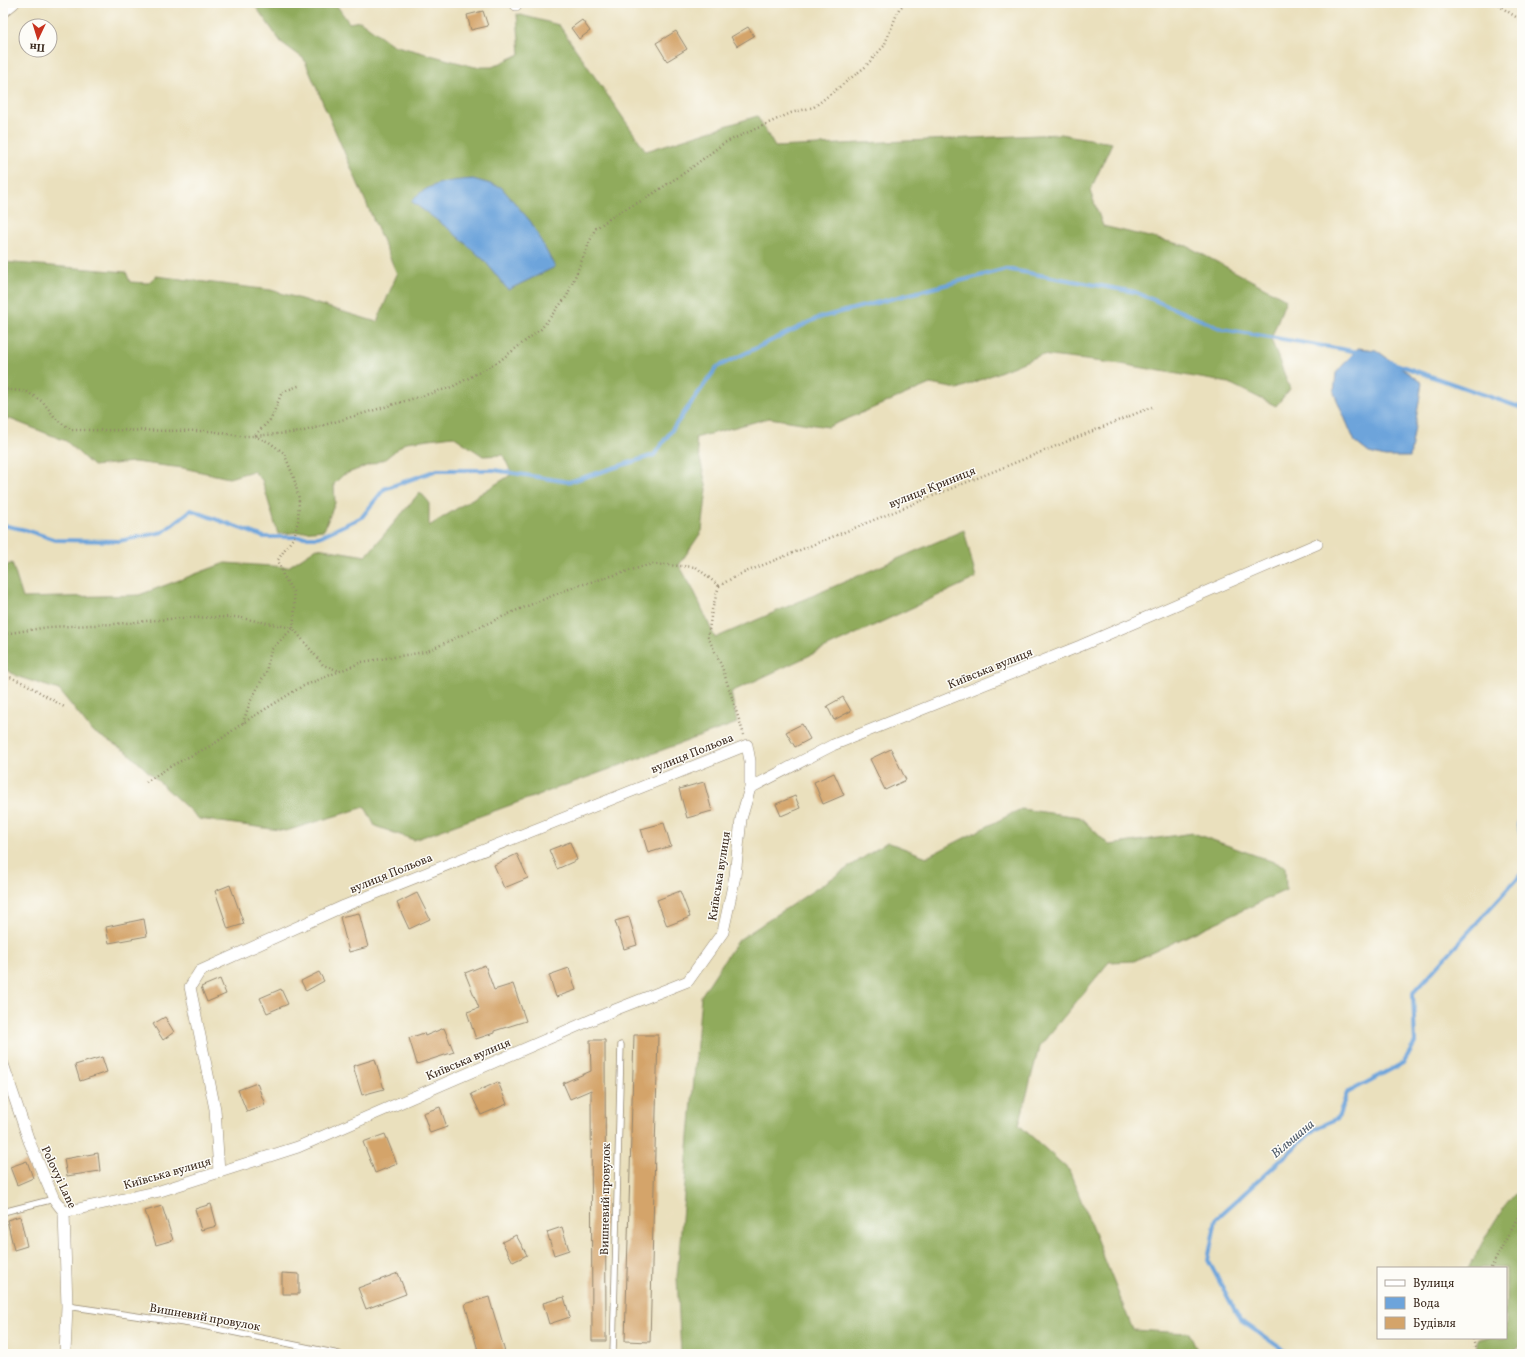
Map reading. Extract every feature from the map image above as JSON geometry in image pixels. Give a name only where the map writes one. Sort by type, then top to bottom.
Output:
[{"type":"street","points":[[3,12],[14,3]]},
{"type":"street","name":"Київська вулиця","points":[[64,1212],[160,1191],[298,1147],[612,1011],[688,981],[723,932],[735,876],[741,819],[750,788],[833,745],[1080,646],[1317,544]]},
{"type":"street","name":"вулиця Польова","points":[[219,1172],[215,1109],[190,987],[200,971],[344,906],[747,746],[750,761],[750,788]]},
{"type":"street","name":"Polovyi Lane","points":[[3,1064],[29,1141],[54,1199],[64,1212],[67,1306],[65,1354]]},
{"type":"lane","name":"Вишневий провулок","points":[[613,1354],[621,1045]]},
{"type":"lane","points":[[3,1212],[54,1199]]},
{"type":"lane","name":"Вишневий провулок","points":[[67,1306],[198,1325],[339,1354]]},
{"type":"path","points":[[3,389],[27,392],[43,402],[57,420],[72,430],[211,431],[240,436],[301,432],[445,390],[498,362],[541,329],[567,296],[595,229],[616,214],[645,199],[687,171],[724,143],[791,113],[814,107],[865,67],[884,46],[899,9],[905,3]]},
{"type":"path","points":[[1495,3],[1522,21]]},
{"type":"path","points":[[254,436],[271,419],[282,392],[301,385]]},
{"type":"path","name":"вулиця Криниця","points":[[719,586],[736,576],[1152,407]]},
{"type":"path","points":[[243,724],[250,702],[266,672],[271,650],[293,628],[295,606],[293,592],[283,575],[278,560],[294,537],[298,521],[299,499],[294,478],[284,454],[269,442],[254,436]]},
{"type":"path","points":[[146,782],[171,766],[214,744],[301,687],[362,662],[425,652],[515,611],[574,587],[652,564],[696,567],[719,586],[712,610],[708,637],[722,667],[747,746]]},
{"type":"path","points":[[3,634],[48,627],[115,624],[180,618],[236,617],[293,628],[323,665],[340,671]]},
{"type":"path","points":[[3,674],[26,684],[66,708]]},
{"type":"path","points":[[1492,1267],[1522,1209]]},
{"type":"path","points":[[1473,1339],[1477,1354]]},
{"type":"green space","points":[[253,3],[335,3],[349,23],[360,21],[393,45],[475,67],[492,67],[520,54],[517,14],[559,25],[646,151],[757,116],[775,147],[1060,134],[1112,143],[1090,191],[1103,226],[1187,246],[1286,299],[1271,339],[1290,389],[1276,406],[1229,383],[1121,364],[1041,355],[958,389],[930,384],[828,427],[769,418],[695,438],[707,489],[702,531],[679,565],[695,593],[715,638],[964,530],[976,578],[731,692],[737,723],[414,840],[375,826],[365,807],[286,831],[199,819],[127,752],[92,731],[59,690],[19,677],[3,668],[3,567],[12,563],[23,598],[139,595],[225,563],[288,567],[317,548],[366,556],[420,492],[429,502],[429,526],[512,474],[503,455],[483,456],[453,436],[406,442],[385,459],[343,475],[334,484],[335,503],[324,530],[278,534],[262,480],[253,471],[229,478],[183,468],[134,462],[93,466],[66,441],[10,419],[3,419],[3,262],[126,272],[130,282],[148,283],[156,276],[271,290],[377,322],[397,274],[304,59],[281,42]]},
{"type":"green space","points":[[1021,809],[1080,817],[1109,845],[1193,833],[1285,866],[1286,890],[1134,961],[1109,962],[1039,1047],[1019,1125],[1069,1170],[1133,1330],[1189,1333],[1199,1354],[681,1354],[677,1277],[701,996],[737,941],[887,842],[927,857]]},
{"type":"green space","points":[[1522,1189],[1522,1345],[1508,1354],[1479,1354],[1476,1342],[1478,1339],[1507,1339],[1507,1267],[1470,1267],[1499,1215],[1514,1196]]},
{"type":"water","points":[[473,179],[501,187],[531,222],[555,267],[508,290],[484,260],[450,230],[411,201],[432,186],[447,182]]},
{"type":"water","points":[[1358,348],[1376,350],[1422,383],[1410,457],[1385,457],[1369,453],[1355,442],[1334,393],[1336,373]]},
{"type":"building","points":[[483,11],[488,26],[471,30],[467,15]]},
{"type":"building","points":[[582,20],[590,31],[579,39],[571,28]]},
{"type":"building","points":[[748,27],[754,36],[737,46],[731,37]]},
{"type":"building","points":[[676,31],[687,49],[667,61],[656,43]]},
{"type":"building","points":[[843,697],[851,711],[834,720],[827,706]]},
{"type":"building","points":[[802,724],[810,739],[795,747],[786,732]]},
{"type":"building","points":[[891,749],[906,780],[885,790],[870,759]]},
{"type":"building","points":[[834,773],[844,795],[823,804],[814,782]]},
{"type":"building","points":[[704,782],[712,811],[687,818],[679,789]]},
{"type":"building","points":[[795,796],[800,808],[781,816],[776,804]]},
{"type":"building","points":[[664,823],[671,846],[648,853],[641,829]]},
{"type":"building","points":[[570,842],[577,860],[557,869],[549,850]]},
{"type":"building","points":[[517,854],[528,878],[504,888],[494,865]]},
{"type":"building","points":[[230,885],[244,924],[228,929],[215,891]]},
{"type":"building","points":[[680,891],[690,917],[667,926],[657,900]]},
{"type":"building","points":[[417,893],[430,919],[409,929],[397,903]]},
{"type":"building","points":[[359,913],[368,947],[349,952],[340,917]]},
{"type":"building","points":[[629,917],[637,945],[624,949],[615,921]]},
{"type":"building","points":[[144,919],[147,936],[109,943],[106,927]]},
{"type":"building","points":[[485,965],[494,990],[513,984],[526,1021],[494,1031],[494,1033],[476,1039],[467,1012],[479,1008],[465,973]]},
{"type":"building","points":[[569,968],[576,990],[556,997],[549,975]]},
{"type":"building","points":[[319,972],[324,981],[306,991],[301,981]]},
{"type":"building","points":[[220,979],[226,994],[207,1002],[201,987]]},
{"type":"building","points":[[281,989],[288,1004],[267,1013],[260,998]]},
{"type":"building","points":[[165,1017],[174,1032],[163,1040],[153,1024]]},
{"type":"building","points":[[444,1028],[454,1052],[417,1064],[409,1038],[424,1033],[425,1036]]},
{"type":"building","points":[[634,1035],[658,1035],[650,1342],[625,1341]]},
{"type":"building","points":[[590,1040],[605,1040],[606,1341],[592,1341],[591,1090],[570,1099],[563,1083],[591,1071]]},
{"type":"building","points":[[102,1057],[107,1072],[80,1081],[75,1065]]},
{"type":"building","points":[[375,1059],[384,1089],[362,1095],[353,1066]]},
{"type":"building","points":[[498,1082],[507,1104],[481,1115],[471,1094]]},
{"type":"building","points":[[257,1083],[265,1105],[247,1112],[238,1090]]},
{"type":"building","points":[[440,1107],[447,1127],[430,1133],[423,1113]]},
{"type":"building","points":[[385,1134],[397,1164],[375,1173],[363,1142]]},
{"type":"building","points":[[98,1153],[100,1171],[67,1176],[64,1159]]},
{"type":"building","points":[[27,1161],[33,1178],[17,1185],[10,1167]]},
{"type":"building","points":[[211,1204],[217,1226],[201,1230],[195,1209]]},
{"type":"building","points":[[162,1206],[173,1240],[156,1245],[145,1211]]},
{"type":"building","points":[[20,1216],[27,1246],[14,1250],[7,1220]]},
{"type":"building","points":[[562,1227],[569,1250],[554,1255],[547,1232]]},
{"type":"building","points":[[516,1235],[527,1255],[513,1262],[502,1242]]},
{"type":"building","points":[[282,1273],[299,1274],[299,1294],[282,1294]]},
{"type":"building","points":[[398,1273],[406,1294],[366,1309],[358,1288]]},
{"type":"building","points":[[489,1297],[505,1352],[498,1354],[479,1354],[465,1304]]},
{"type":"building","points":[[564,1297],[570,1317],[549,1324],[543,1303]]},
{"type":"waterway","points":[[3,525],[26,530],[56,540],[119,541],[163,532],[191,510],[264,537],[319,537],[362,517],[384,489],[437,470],[494,470],[569,482],[654,455],[717,367],[818,318],[1006,269],[1135,292],[1222,329],[1359,352]]},
{"type":"waterway","points":[[1390,362],[1522,408]]},
{"type":"waterway","name":"Вільшана","points":[[1522,809],[1518,825],[1522,838]]},
{"type":"waterway","name":"Вільшана","points":[[1289,1354],[1240,1320],[1208,1260],[1216,1219],[1316,1128],[1338,1118],[1347,1093],[1403,1063],[1415,1043],[1413,993],[1522,873]]}]
